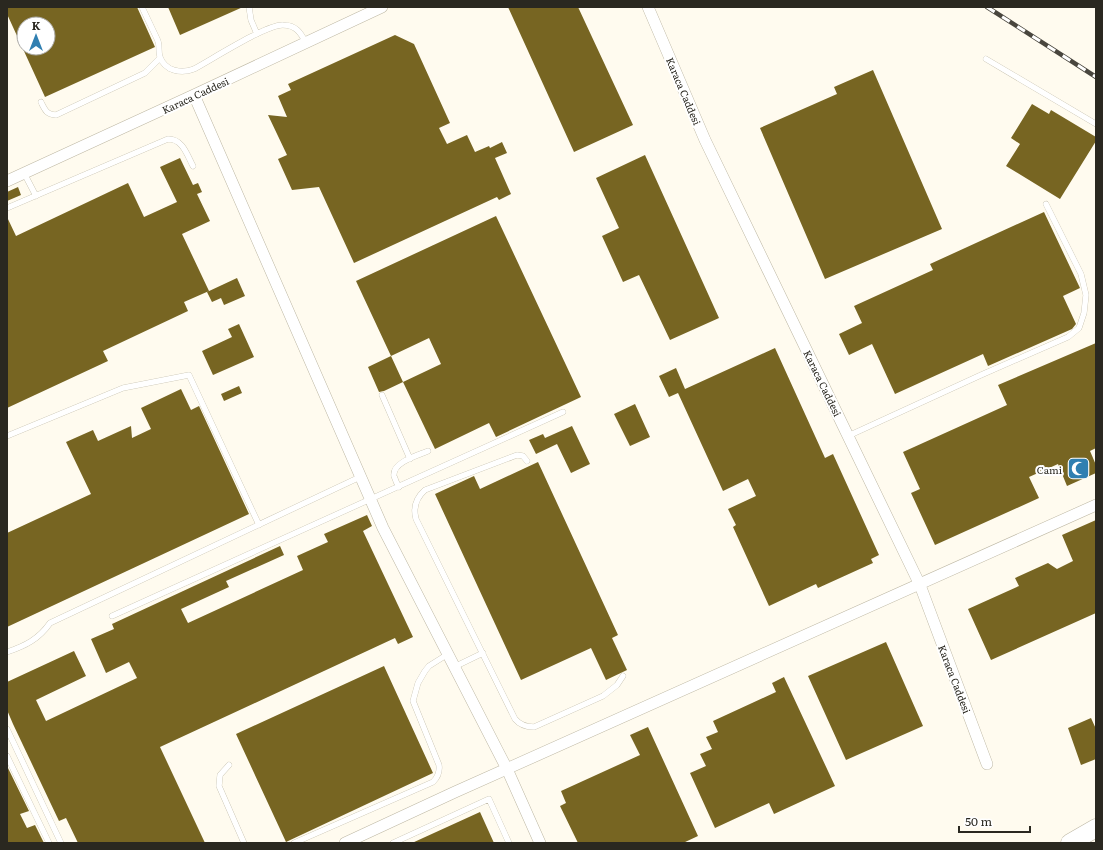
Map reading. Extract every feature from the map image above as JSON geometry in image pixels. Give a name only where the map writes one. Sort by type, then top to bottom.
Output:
[{"type":"highway","points":[[1070,843],[1096,828]]},
{"type":"street","name":"Karaca Caddesi","points":[[7,181],[382,7]]},
{"type":"street","name":"Karaca Caddesi","points":[[648,7],[705,140],[920,585],[987,764]]},
{"type":"street","points":[[194,95],[382,528],[507,769],[540,843]]},
{"type":"street","points":[[345,843],[1096,505]]},
{"type":"lane","points":[[142,7],[158,42],[160,58],[163,63],[172,70],[189,71],[276,25],[288,25],[300,31],[306,42]]},
{"type":"lane","points":[[249,7],[251,20],[257,34]]},
{"type":"lane","points":[[41,102],[45,112],[56,115],[144,73],[160,58]]},
{"type":"lane","points":[[986,59],[1096,124]]},
{"type":"lane","points":[[7,208],[168,139],[180,142],[193,166]]},
{"type":"lane","points":[[24,173],[36,196]]},
{"type":"lane","points":[[848,436],[1068,337],[1079,328],[1084,313],[1086,295],[1081,274],[1046,204]]},
{"type":"lane","points":[[7,436],[123,388],[189,376],[259,525]]},
{"type":"lane","points":[[382,395],[410,459]]},
{"type":"lane","points":[[112,616],[563,412]]},
{"type":"lane","points":[[399,487],[394,477],[394,471],[398,465],[428,451]]},
{"type":"lane","points":[[527,461],[523,456],[517,455],[425,490],[419,496],[415,504],[416,520],[515,719],[521,724],[528,727],[534,727],[603,696],[617,685],[623,676]]},
{"type":"lane","points":[[7,652],[30,643],[43,633],[50,623],[360,477]]},
{"type":"lane","points":[[454,667],[483,653]]},
{"type":"lane","points":[[294,843],[435,780],[439,773],[439,766],[413,701],[418,682],[425,671],[429,666],[448,654]]},
{"type":"lane","points":[[7,729],[61,843]]},
{"type":"lane","points":[[7,756],[49,843]]},
{"type":"lane","points":[[229,765],[220,775],[219,786],[244,843]]},
{"type":"lane","points":[[393,843],[489,799],[509,843]]},
{"type":"building","points":[[7,7],[137,7],[155,47],[45,97],[26,56],[56,56],[56,16],[16,16],[16,34],[7,14]]},
{"type":"building","points":[[168,7],[243,7],[180,35]]},
{"type":"building","points":[[508,7],[578,7],[633,125],[574,152]]},
{"type":"building","points":[[395,35],[414,44],[450,123],[439,128],[447,144],[467,135],[475,152],[489,146],[490,148],[502,142],[507,153],[495,158],[511,194],[499,200],[497,197],[354,263],[319,187],[292,190],[278,159],[287,155],[268,115],[287,117],[278,96],[291,90],[288,84]]},
{"type":"building","points":[[873,70],[942,229],[825,279],[760,128],[837,94],[834,87]]},
{"type":"building","points":[[1032,104],[1049,114],[1051,110],[1096,137],[1096,141],[1060,199],[1006,166],[1020,144],[1011,138]]},
{"type":"building","points":[[645,155],[719,318],[670,340],[639,275],[623,282],[602,236],[619,228],[596,178]]},
{"type":"building","points":[[180,158],[193,185],[198,183],[202,192],[197,194],[210,221],[182,234],[209,291],[184,302],[188,311],[103,351],[108,361],[7,408],[7,217],[16,236],[128,183],[144,217],[177,202],[160,167]]},
{"type":"building","points":[[18,187],[21,195],[7,201],[7,192]]},
{"type":"building","points":[[1044,212],[1080,288],[1063,296],[1076,324],[1072,329],[988,366],[983,354],[895,394],[872,344],[849,355],[839,334],[862,323],[854,306],[933,270],[930,264]]},
{"type":"building","points":[[496,216],[581,397],[496,437],[489,423],[435,449],[403,382],[441,364],[429,338],[391,356],[356,281]]},
{"type":"building","points":[[237,278],[245,296],[224,305],[221,298],[212,302],[207,292]]},
{"type":"building","points":[[239,324],[254,357],[213,375],[202,351],[232,337],[228,329]]},
{"type":"building","points":[[1096,343],[1096,448],[1090,451],[1096,465],[1096,473],[1067,486],[1058,464],[1029,477],[1039,498],[935,545],[911,493],[920,489],[903,452],[1007,405],[998,385]]},
{"type":"building","points":[[775,348],[825,458],[833,454],[879,555],[871,559],[873,563],[818,588],[816,584],[769,606],[733,527],[736,525],[728,509],[756,496],[748,479],[723,491],[678,393],[669,397],[659,376],[676,368],[685,389]]},
{"type":"building","points":[[391,356],[403,382],[379,392],[368,367]]},
{"type":"building","points":[[239,386],[242,393],[224,401],[221,394]]},
{"type":"building","points":[[181,389],[191,410],[199,406],[249,514],[7,627],[7,533],[91,494],[66,442],[93,430],[98,441],[131,426],[132,438],[151,429],[141,408]]},
{"type":"building","points":[[635,404],[650,437],[630,446],[614,414]]},
{"type":"building","points":[[572,426],[590,464],[571,473],[557,444],[536,454],[529,440],[543,434],[545,438]]},
{"type":"building","points":[[538,462],[618,635],[612,638],[627,670],[606,680],[591,648],[521,680],[435,494],[474,476],[480,489]]},
{"type":"building","points":[[367,515],[372,526],[363,531],[413,637],[398,644],[395,638],[160,747],[205,843],[78,843],[66,818],[59,821],[13,724],[7,710],[7,682],[74,651],[86,676],[36,700],[46,721],[137,678],[129,662],[106,673],[91,639],[114,629],[112,624],[280,546],[284,555],[226,581],[229,587],[181,609],[188,623],[303,570],[297,556],[328,542],[324,534]]},
{"type":"building","points":[[1096,520],[1096,613],[991,660],[968,609],[1019,586],[1015,578],[1048,563],[1057,569],[1073,561],[1062,535]]},
{"type":"building","points":[[886,642],[923,726],[846,760],[808,676]]},
{"type":"building","points":[[384,666],[433,773],[286,842],[236,734]]},
{"type":"building","points":[[784,677],[835,786],[774,814],[769,803],[715,828],[690,773],[706,766],[700,754],[712,749],[706,737],[718,732],[713,721],[776,692],[772,683]]},
{"type":"building","points":[[1091,718],[1096,729],[1096,759],[1081,765],[1068,728]]},
{"type":"building","points":[[648,727],[698,836],[683,843],[578,843],[560,806],[566,803],[561,791],[640,755],[630,735]]},
{"type":"building","points":[[7,766],[29,811],[20,814],[27,828],[35,825],[44,843],[7,843]]},
{"type":"building","points":[[480,812],[494,843],[412,843]]},
{"type":"railway","points":[[987,7],[1096,77]]},
{"type":"place","name":"Cami","points":[[1078,469]]}]
